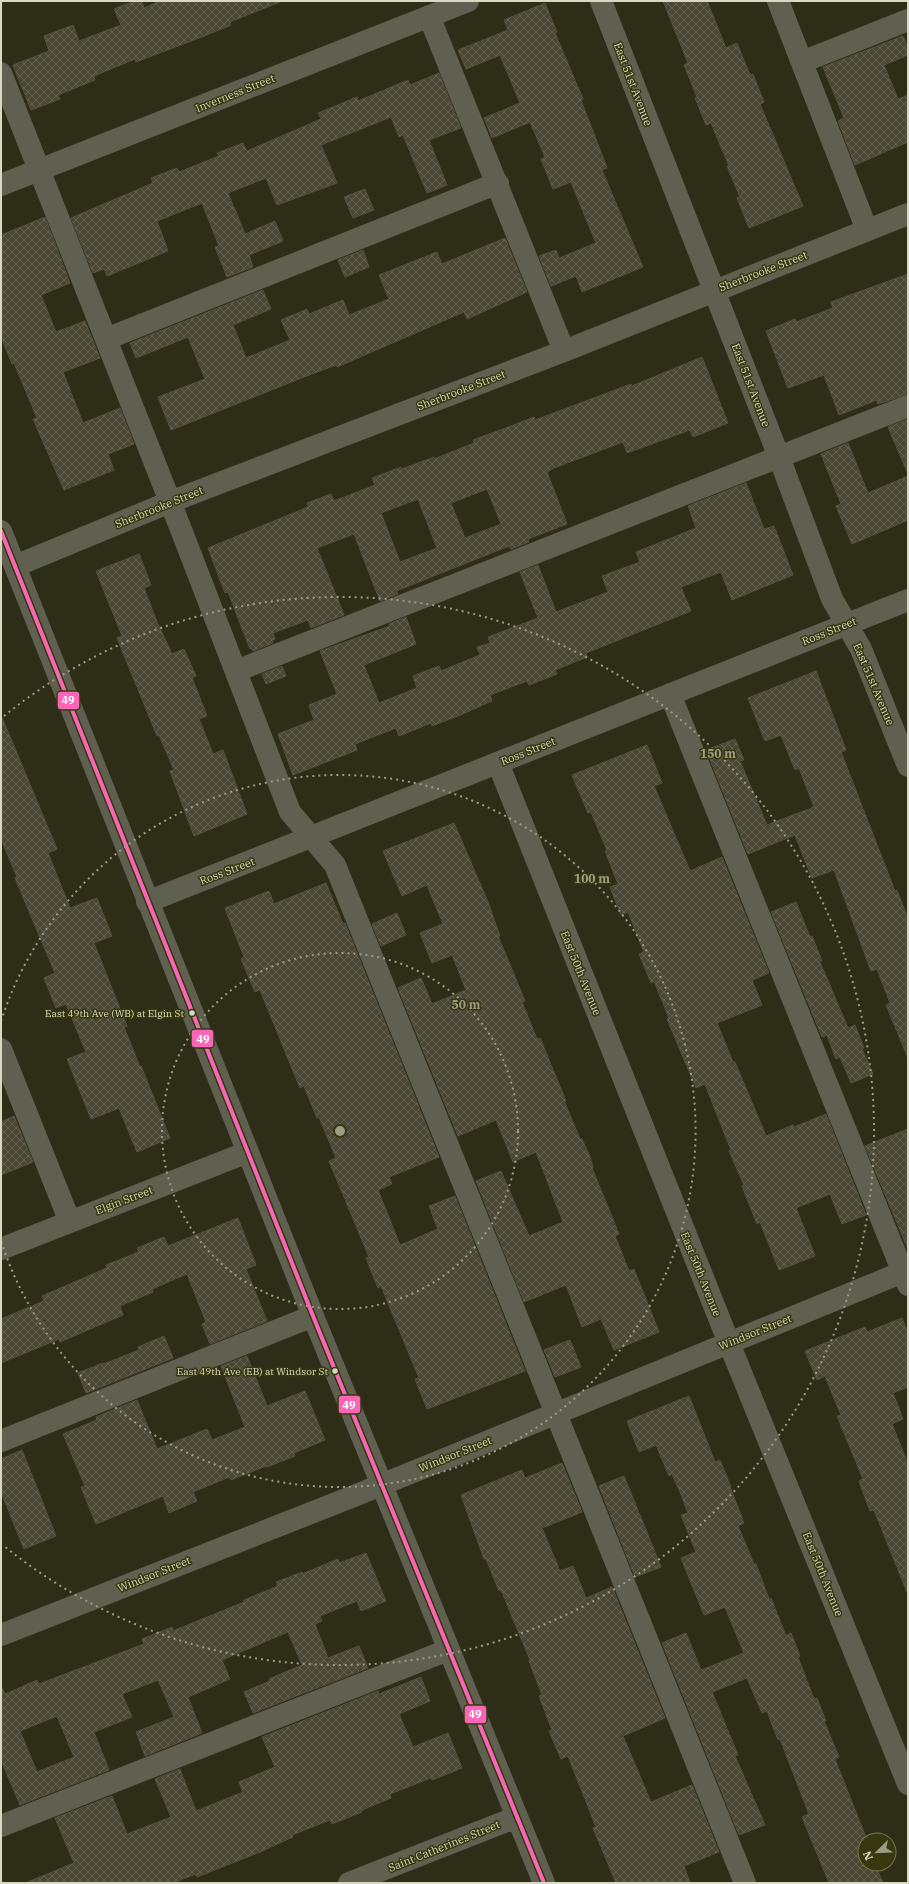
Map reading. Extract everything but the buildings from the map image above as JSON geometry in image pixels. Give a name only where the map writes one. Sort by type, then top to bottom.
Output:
[{"type":"street","name":"Inverness Street","points":[[1,185],[468,1]]},
{"type":"street","name":"East 51st Avenue","points":[[601,1],[779,457],[832,599],[861,649],[908,766]]},
{"type":"street","points":[[778,1],[867,230]]},
{"type":"street","points":[[429,16],[498,183],[564,351]]},
{"type":"street","points":[[802,62],[908,20]]},
{"type":"street","points":[[1,73],[236,670],[290,812],[334,864],[745,1883]]},
{"type":"street","points":[[106,339],[498,183]]},
{"type":"street","name":"Sherbrooke Street","points":[[15,566],[170,502],[564,351],[908,214]]},
{"type":"street","points":[[236,670],[908,406]]},
{"type":"street","points":[[1,531],[147,902],[313,1316],[544,1883]]},
{"type":"street","name":"Ross Street","points":[[147,902],[908,600]]},
{"type":"street","points":[[670,694],[906,1275]]},
{"type":"street","name":"East 50th Avenue","points":[[498,763],[728,1343],[908,1784]]},
{"type":"street","points":[[1,1049],[70,1222]]},
{"type":"street","name":"Elgin Street","points":[[1,1250],[248,1152]]},
{"type":"street","name":"Windsor Street","points":[[1,1635],[382,1484],[728,1343],[906,1275]]},
{"type":"street","points":[[1,1440],[313,1316]]},
{"type":"street","points":[[1,1826],[448,1650]]},
{"type":"street","name":"Saint Catherines Street","points":[[349,1883],[517,1817]]},
{"type":"transit line","name":"49","points":[[1,531],[313,1316],[544,1883]]},
{"type":"place","name":"East 49th Ave (WB) at Elgin St","points":[[192,1013]]},
{"type":"place","name":"East 49th Ave (EB) at Windsor St","points":[[335,1371]]}]
